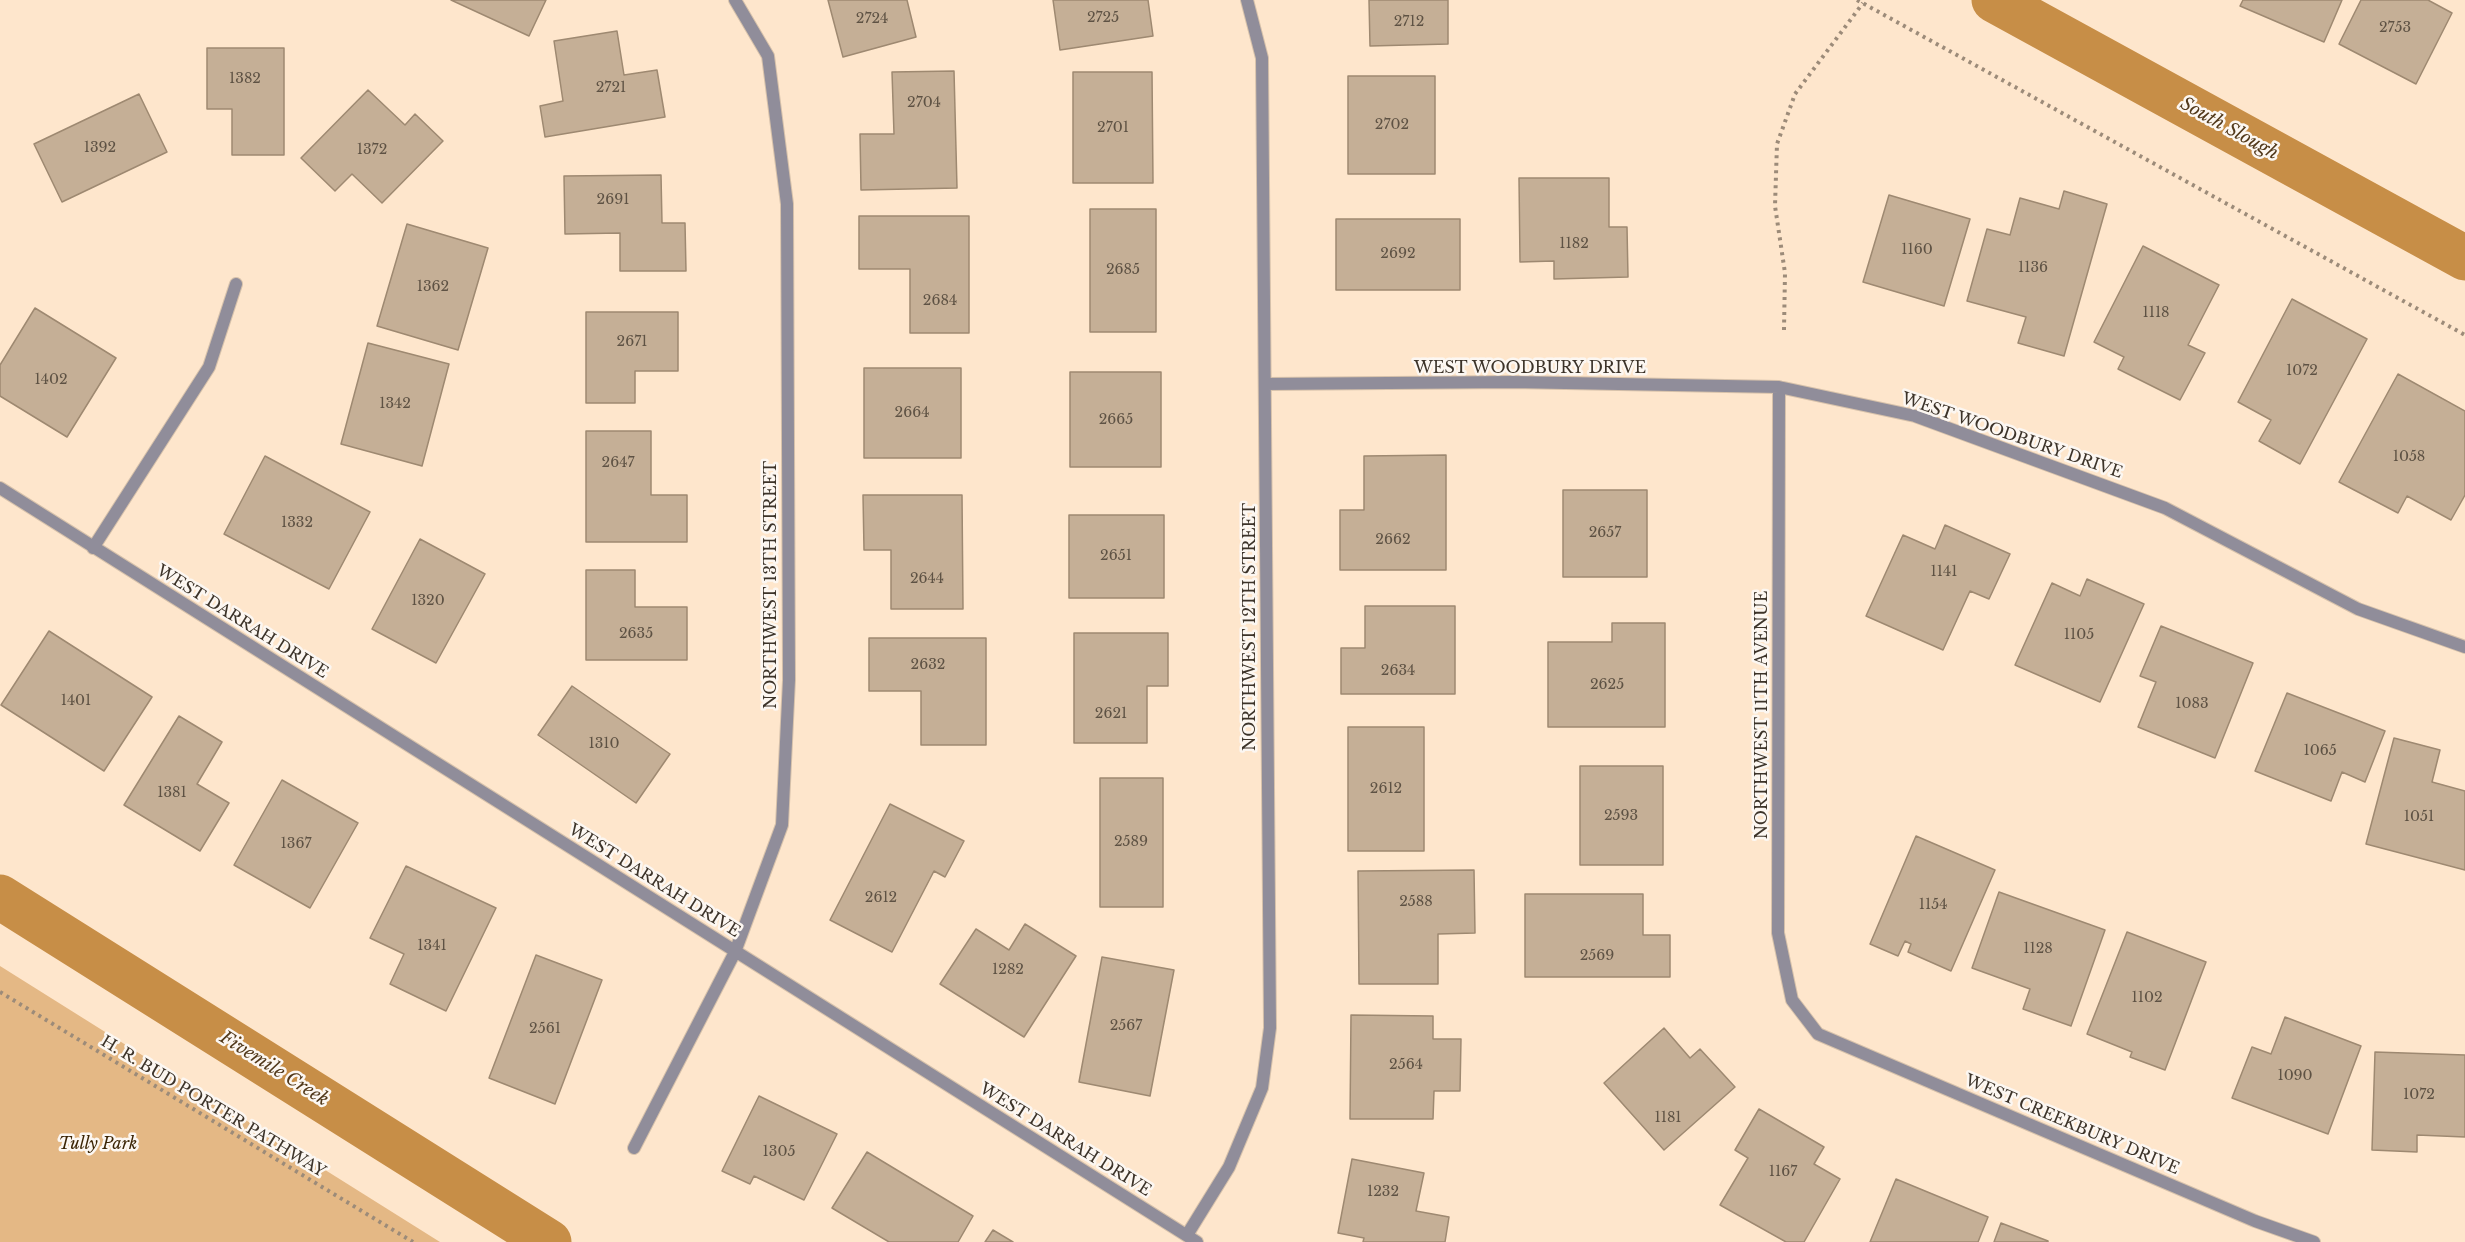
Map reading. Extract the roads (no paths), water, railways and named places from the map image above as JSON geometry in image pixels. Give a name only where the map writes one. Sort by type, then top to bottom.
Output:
[{"type":"street","name":"NORTHWEST 13TH STREET","points":[[634,1148],[735,952],[782,825],[789,668],[787,204],[768,56],[735,0]]},
{"type":"street","name":"NORTHWEST 12TH STREET","points":[[1192,1239],[1229,1167],[1262,1088],[1270,1028],[1262,58],[1247,0]]},
{"type":"street","points":[[93,548],[209,367],[236,284]]},
{"type":"street","name":"WEST WOODBURY DRIVE","points":[[1264,384],[1512,382],[1779,387],[1915,416],[2165,508],[2358,609],[2465,647]]},
{"type":"street","name":"NORTHWEST 11TH AVENUE","points":[[1779,387],[1778,933],[1792,1000],[1818,1034]]},
{"type":"street","name":"WEST DARRAH DRIVE","points":[[0,488],[1192,1239]]},
{"type":"street","name":"WEST CREEKBURY DRIVE","points":[[1818,1034],[2255,1221],[2314,1242]]},
{"type":"waterway","name":"South Slough","points":[[1994,0],[2465,258]]},
{"type":"waterway","name":"Fivemile Creek","points":[[0,897],[549,1242]]},
{"type":"park label","name":"Tully Park","points":[[98,1144]]}]
